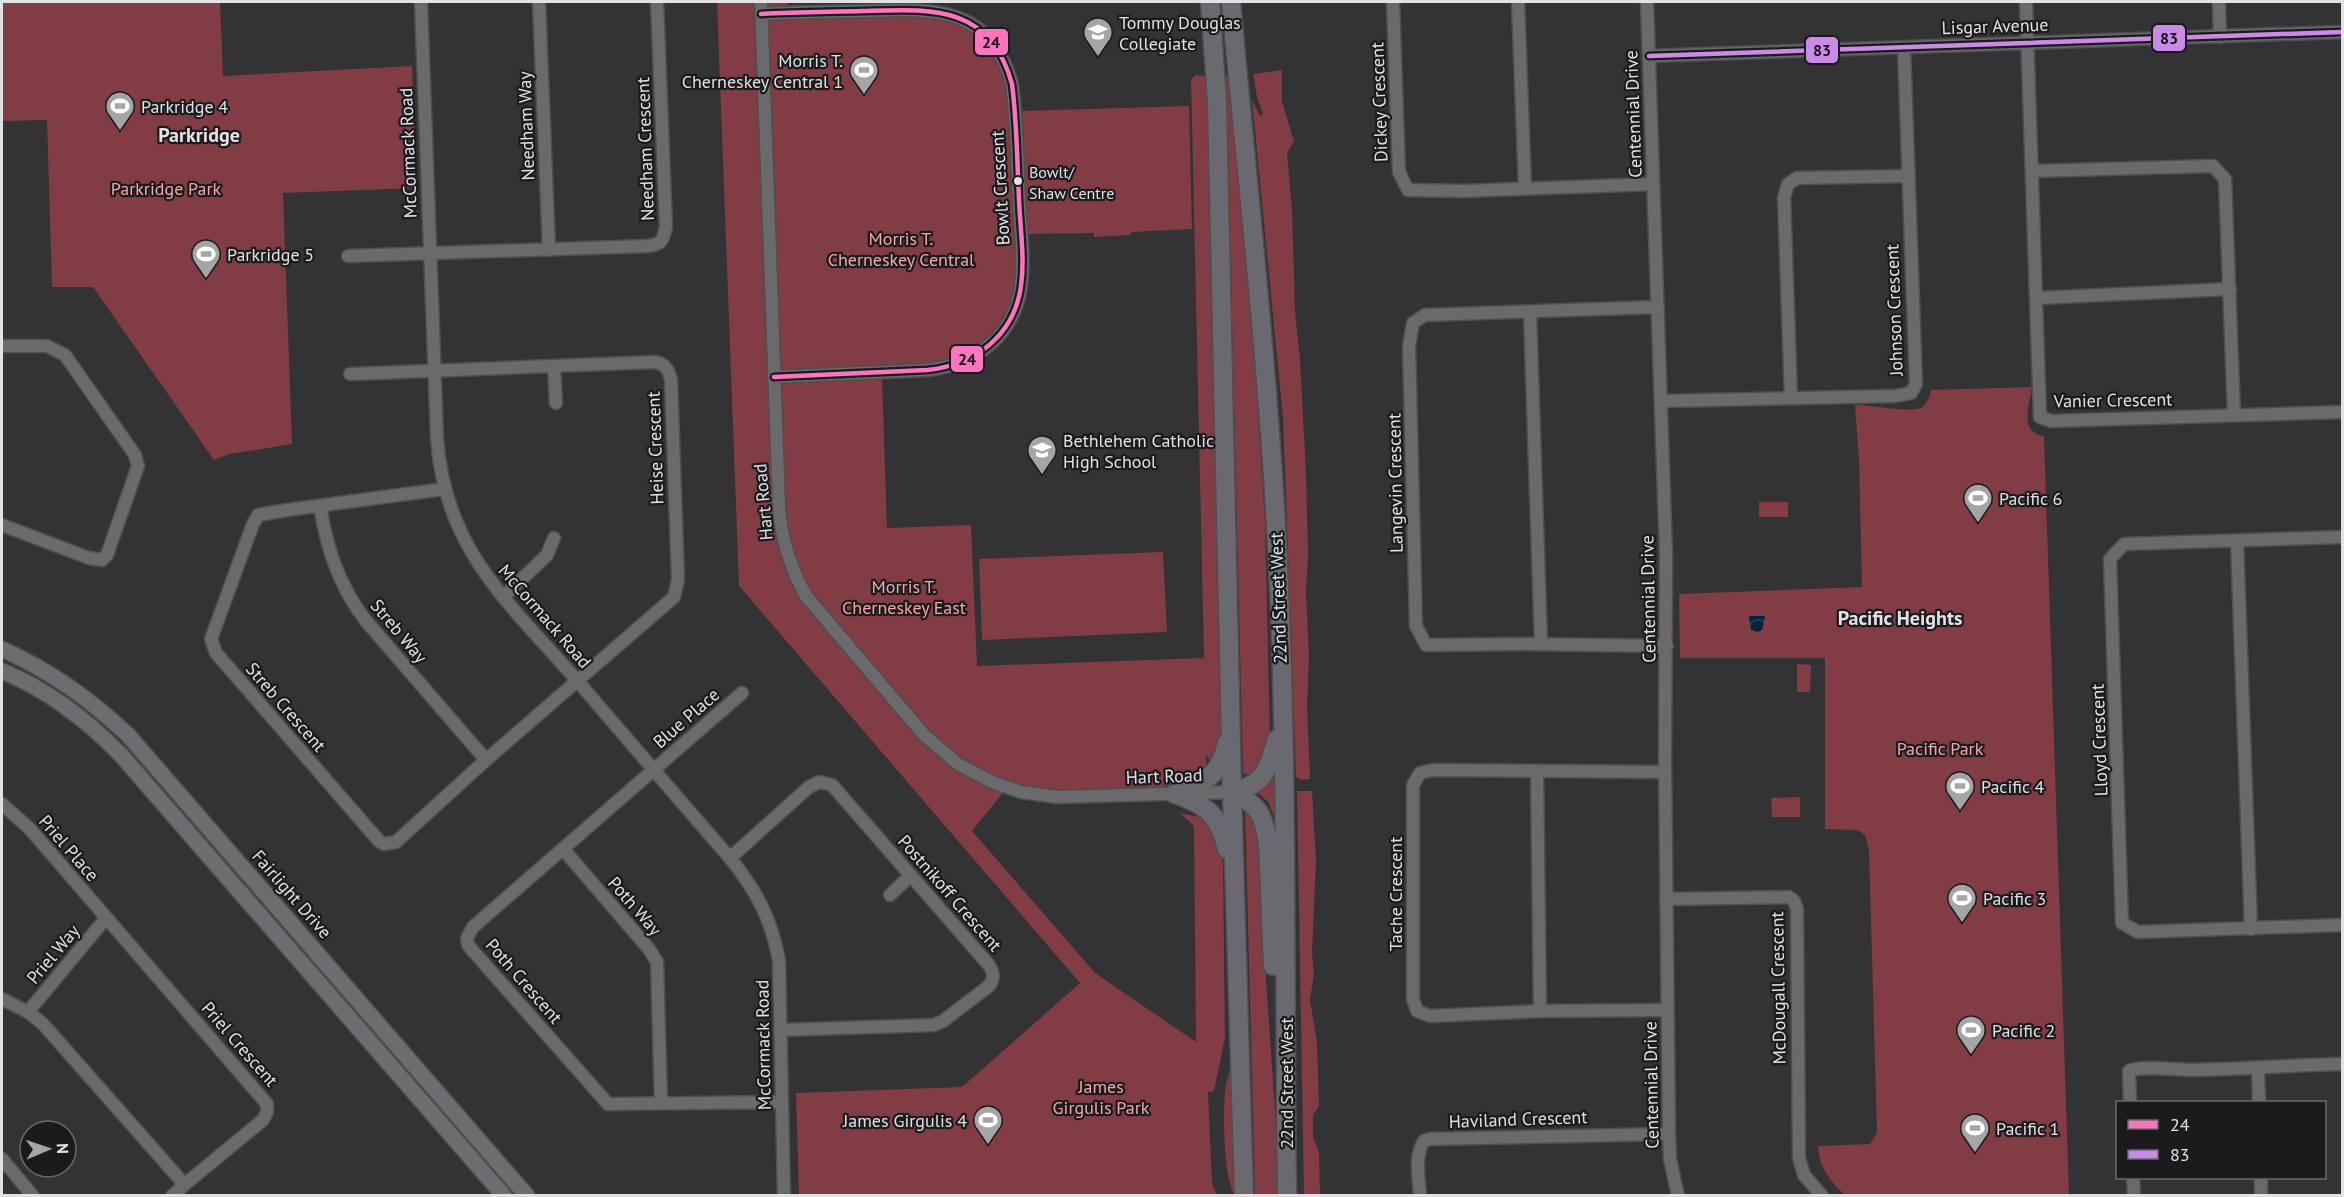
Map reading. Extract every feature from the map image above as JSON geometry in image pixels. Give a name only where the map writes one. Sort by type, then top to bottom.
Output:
[{"type":"highway","points":[[1210,2],[1217,101],[1232,792],[1244,1196]]},
{"type":"highway","name":"22nd Street West","points":[[1231,2],[1267,383],[1278,567],[1287,1196]]},
{"type":"highway","points":[[1232,792],[1247,789],[1262,778],[1272,758],[1282,724]]},
{"type":"highway","points":[[1175,794],[1201,783],[1215,772],[1232,730]]},
{"type":"highway","points":[[1232,792],[1247,799],[1255,807],[1266,827],[1269,844],[1275,1014],[1286,1091]]},
{"type":"highway","points":[[1175,794],[1201,804],[1214,814],[1234,867]]},
{"type":"main road","name":"Fairlight Drive","points":[[2,650],[64,681],[100,709],[128,735],[526,1196]]},
{"type":"main road","name":"Fairlight Drive","points":[[2,671],[53,697],[104,738],[121,755],[504,1196]]},
{"type":"street","name":"McCormack Road","points":[[421,2],[438,457],[449,506],[469,550],[503,597],[730,858],[754,890],[772,927],[779,961],[784,1196]]},
{"type":"street","name":"Needham Way","points":[[539,2],[549,250]]},
{"type":"street","name":"Needham Crescent","points":[[348,256],[655,246],[664,240],[657,2]]},
{"type":"street","name":"Dickey Crescent","points":[[1393,2],[1399,172],[1408,190],[1653,183]]},
{"type":"street","points":[[1518,2],[1525,188]]},
{"type":"street","name":"Centennial Drive","points":[[1647,2],[1667,646],[1665,772],[1669,1134],[1670,1160],[1678,1196]]},
{"type":"street","name":"Vanier Crescent","points":[[2026,2],[2040,417],[2051,421],[2343,412]]},
{"type":"street","points":[[2219,2],[2220,37]]},
{"type":"street","name":"Hart Road","points":[[761,8],[780,520],[785,547],[794,573],[806,596],[924,735],[941,751],[969,771],[992,782],[1022,792],[1068,798],[1232,792]]},
{"type":"street","name":"Bowlt Crescent","points":[[761,8],[927,10],[961,18],[986,36],[1004,60],[1012,84],[1022,264],[1019,295],[1008,325],[994,343],[969,360],[949,367],[927,370],[774,376]]},
{"type":"street","name":"Lisgar Avenue","points":[[1649,56],[2343,32]]},
{"type":"street","name":"Johnson Crescent","points":[[1661,401],[1896,396],[1911,393],[1916,384],[1904,48]]},
{"type":"street","points":[[2032,171],[2213,166],[2225,179],[2234,415]]},
{"type":"street","points":[[1791,398],[1784,197],[1788,184],[1797,178],[1907,176]]},
{"type":"street","points":[[2037,298],[2230,290]]},
{"type":"street","name":"Langevin Crescent","points":[[1658,307],[1425,315],[1413,323],[1409,346],[1416,626],[1426,645],[1667,646]]},
{"type":"street","points":[[1530,313],[1540,644]]},
{"type":"street","points":[[2,346],[47,346],[65,355],[135,455],[138,465],[107,555],[102,560],[88,558],[2,525]]},
{"type":"street","name":"Heise Crescent","points":[[350,375],[659,362],[670,373],[677,590],[672,600],[577,681]]},
{"type":"street","points":[[554,367],[556,403]]},
{"type":"street","name":"Streb Crescent","points":[[444,489],[262,513],[255,519],[213,629],[211,639],[216,653],[384,844],[396,842],[577,681]]},
{"type":"street","name":"Streb Way","points":[[320,506],[335,570],[356,609],[486,760]]},
{"type":"street","name":"Lloyd Crescent","points":[[2343,537],[2124,544],[2110,559],[2122,923],[2138,932],[2343,925]]},
{"type":"street","points":[[503,597],[543,560],[554,538]]},
{"type":"street","points":[[2237,541],[2251,928]]},
{"type":"street","name":"Blue Place","points":[[653,771],[742,693]]},
{"type":"street","name":"Tache Crescent","points":[[1665,772],[1433,770],[1420,773],[1413,785],[1413,999],[1418,1011],[1430,1016],[1480,1016],[1540,1011],[1667,1010]]},
{"type":"street","name":"Poth Crescent","points":[[653,771],[473,927],[467,938],[468,945],[608,1104],[782,1102]]},
{"type":"street","points":[[1537,771],[1540,1011]]},
{"type":"street","name":"Postnikoff Crescent","points":[[730,858],[809,787],[819,782],[826,782],[837,789],[988,964],[994,975],[989,986],[943,1021],[934,1025],[780,1030]]},
{"type":"street","name":"Priel Place","points":[[2,804],[30,829],[106,918]]},
{"type":"street","name":"Poth Way","points":[[563,849],[649,949],[657,962],[661,1103]]},
{"type":"street","points":[[890,895],[910,876]]},
{"type":"street","name":"McDougall Crescent","points":[[1666,899],[1789,897],[1794,901],[1797,909],[1799,1158],[1804,1175],[1822,1196]]},
{"type":"street","name":"Priel Way","points":[[28,1012],[106,918]]},
{"type":"street","name":"Priel Crescent","points":[[106,918],[267,1104],[267,1112],[263,1120],[172,1196]]},
{"type":"street","points":[[2,999],[28,1012],[43,1024],[184,1185]]},
{"type":"street","points":[[2130,1101],[2129,1071],[2137,1067],[2153,1070],[2193,1070],[2343,1064]]},
{"type":"street","points":[[2258,1068],[2259,1101]]},
{"type":"street","name":"Haviland Crescent","points":[[1420,1196],[1419,1147],[1424,1141],[1430,1139],[1669,1134]]},
{"type":"street","points":[[2,1159],[33,1196]]},
{"type":"street","points":[[2133,1179],[2133,1196]]},
{"type":"street","points":[[2261,1179],[2262,1196]]},
{"type":"green space","name":"Parkridge Park","points":[[2,2],[220,2],[223,76],[412,66],[417,188],[283,193],[292,444],[230,454],[214,460],[93,287],[52,287],[47,120],[2,121]]},
{"type":"green space","points":[[717,2],[787,2],[788,8],[904,4],[939,6],[975,19],[1000,43],[1015,74],[1022,111],[1189,106],[1192,229],[1132,232],[1130,235],[1094,237],[1094,233],[1027,234],[1026,294],[1018,320],[1006,339],[990,353],[972,364],[929,374],[882,379],[887,528],[971,525],[977,666],[1204,658],[1191,79],[1196,75],[1207,76],[1221,641],[1219,675],[1223,716],[1221,738],[1213,765],[1206,754],[1207,772],[1164,787],[1056,790],[1011,783],[972,831],[1095,973],[1196,1042],[1194,826],[1180,813],[1199,817],[1219,834],[1223,863],[1225,1038],[1214,1091],[1208,1092],[1212,1184],[1217,1195],[799,1195],[796,1093],[962,1087],[1080,983],[739,586]]},
{"type":"green space","points":[[1282,70],[1282,102],[1294,141],[1287,153],[1306,474],[1308,553],[1306,593],[1309,657],[1307,705],[1310,779],[1301,780],[1296,777],[1283,418],[1252,100],[1260,116],[1263,114],[1253,74]]},
{"type":"green space","points":[[1226,75],[1232,75],[1252,319],[1265,521],[1270,739],[1260,774],[1243,774]]},
{"type":"green space","name":"Pacific Park","points":[[2032,387],[2028,424],[2036,434],[2044,436],[2069,1195],[1845,1195],[1826,1174],[1818,1146],[1870,1144],[1877,1133],[1869,851],[1865,835],[1857,830],[1825,829],[1825,658],[1680,658],[1679,594],[1862,587],[1859,460],[1855,405],[1909,410],[1922,407],[1931,390]]},
{"type":"green space","points":[[1759,502],[1788,502],[1788,517],[1759,517]]},
{"type":"green space","points":[[1163,552],[1167,632],[982,640],[979,559]]},
{"type":"green space","points":[[1797,664],[1811,665],[1810,692],[1797,692]]},
{"type":"green space","points":[[1277,770],[1277,824],[1268,802],[1257,792]]},
{"type":"green space","points":[[1297,791],[1312,791],[1316,861],[1312,953],[1314,973],[1310,1000],[1317,1043],[1319,1106],[1313,1115],[1313,1137],[1319,1153],[1320,1195],[1304,1195]]},
{"type":"green space","points":[[1800,797],[1800,817],[1772,817],[1771,798]]},
{"type":"green space","points":[[1245,810],[1251,816],[1261,835],[1266,979],[1276,1125],[1277,1195],[1255,1195]]},
{"type":"green space","points":[[1232,1063],[1235,1195],[1228,1175],[1224,1130],[1225,1092]]},
{"type":"water","points":[[1749,616],[1765,616],[1762,630],[1758,632],[1751,630]]},
{"type":"transit line","name":"24","points":[[761,14],[888,10],[935,12],[973,25],[989,39],[1002,58],[1012,84],[1022,254],[1021,286],[1010,320],[989,345],[961,362],[927,370],[774,377]]},
{"type":"transit line","name":"83","points":[[1649,56],[2342,32]]},
{"type":"place","name":"Tommy Douglas Collegiate","points":[[1098,58]]},
{"type":"place","name":"Morris T. Cherneskey Central 1","points":[[864,96]]},
{"type":"place","name":"Parkridge 4","points":[[120,132]]},
{"type":"place","name":"Bowlt/ Shaw Centre","points":[[1018,181]]},
{"type":"place","name":"Parkridge 5","points":[[206,280]]},
{"type":"place","name":"Bethlehem Catholic High School","points":[[1042,476]]},
{"type":"place","name":"Pacific 6","points":[[1978,524]]},
{"type":"place","name":"Pacific 4","points":[[1960,812]]},
{"type":"place","name":"Pacific 3","points":[[1962,924]]},
{"type":"place","name":"Pacific 2","points":[[1971,1056]]},
{"type":"place","name":"James Girgulis 4","points":[[988,1146]]},
{"type":"place","name":"Pacific 1","points":[[1975,1154]]},
{"type":"district","name":"Parkridge","points":[[199,135]]},
{"type":"district","name":"Pacific Heights","points":[[1900,618]]},
{"type":"park label","name":"Morris T. Cherneskey Central","points":[[901,248]]},
{"type":"park label","name":"Morris T. Cherneskey East","points":[[904,596]]},
{"type":"park label","name":"James Girgulis Park","points":[[1101,1096]]}]
